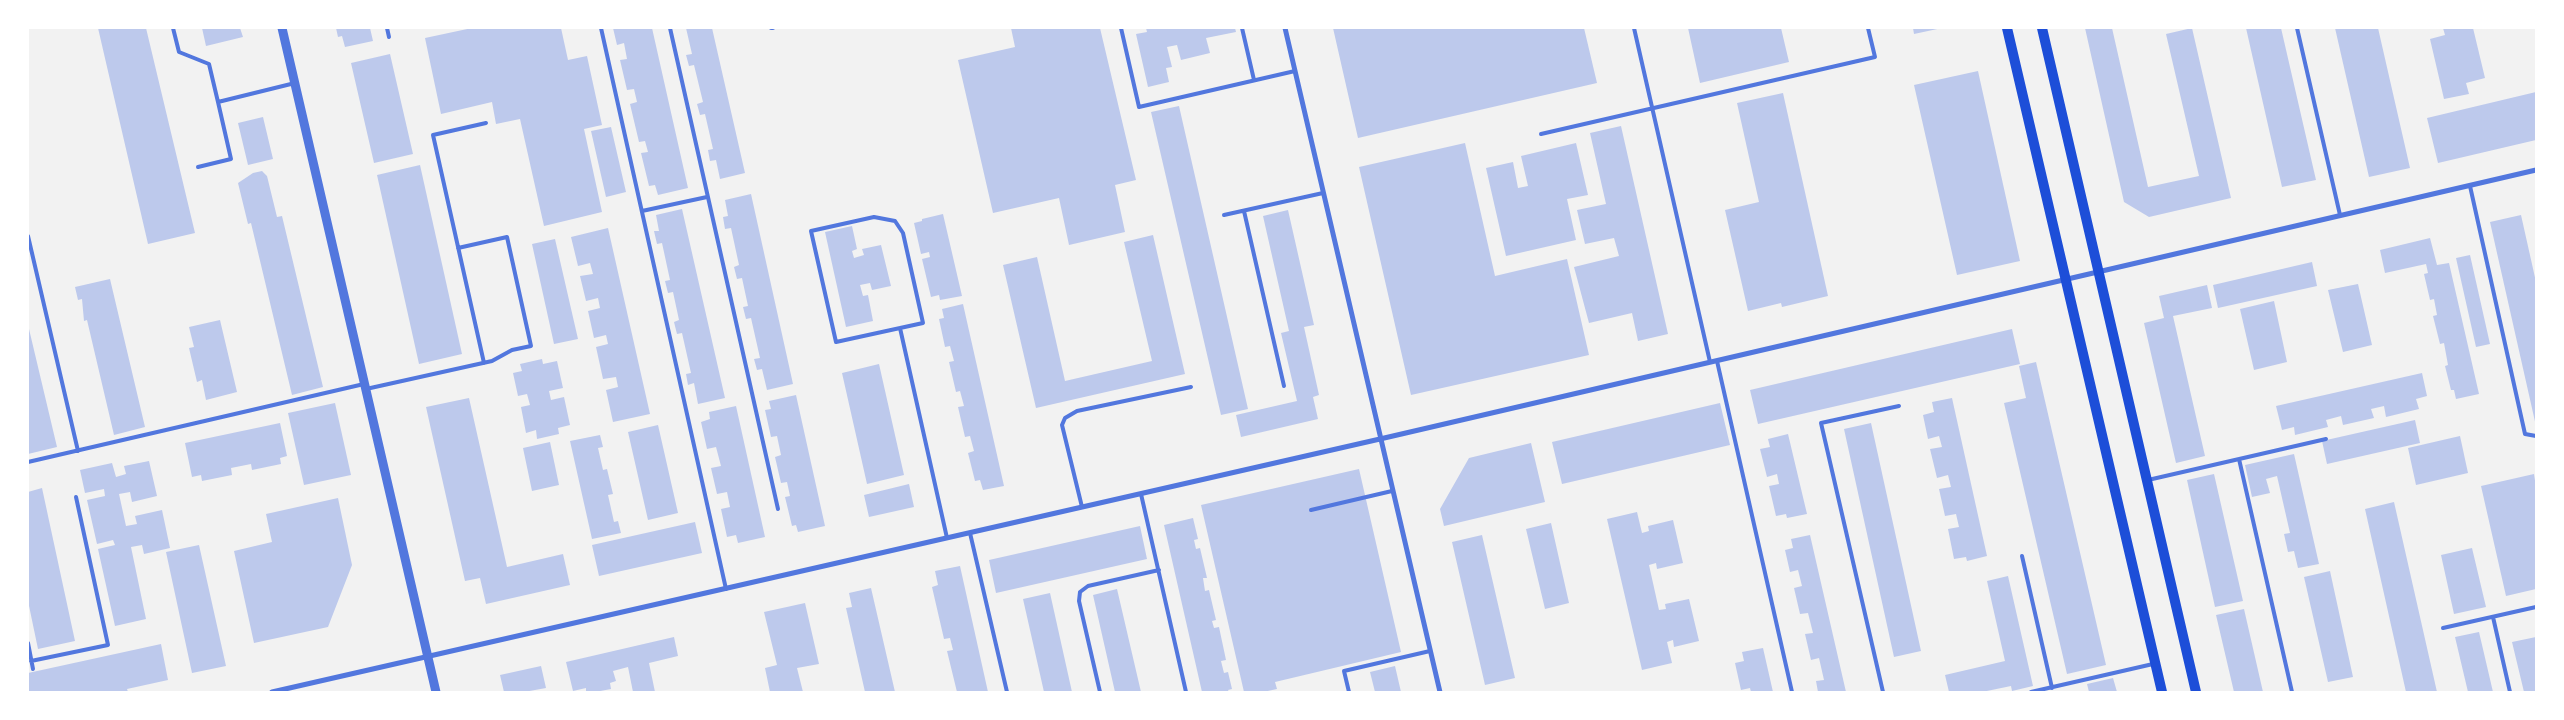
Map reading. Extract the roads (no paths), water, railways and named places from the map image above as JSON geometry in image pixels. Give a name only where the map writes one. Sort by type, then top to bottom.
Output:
[{"type":"main road","points":[[2007,28],[2162,692]]},
{"type":"main road","points":[[2042,28],[2196,692]]},
{"type":"street","points":[[282,28],[436,692]]},
{"type":"street","points":[[1285,28],[1440,692]]},
{"type":"street","points":[[272,692],[2066,281],[2536,170]]},
{"type":"lane","points":[[173,28],[179,52],[209,64],[232,159],[198,167]]},
{"type":"lane","points":[[387,28],[389,37]]},
{"type":"lane","points":[[601,28],[726,589]]},
{"type":"lane","points":[[670,28],[778,509]]},
{"type":"lane","points":[[1121,28],[1139,107],[1295,71]]},
{"type":"lane","points":[[1242,28],[1254,80]]},
{"type":"lane","points":[[1634,28],[1710,362]]},
{"type":"lane","points":[[1541,134],[1875,57],[1868,28]]},
{"type":"lane","points":[[2297,28],[2340,215]]},
{"type":"lane","points":[[218,102],[295,83]]},
{"type":"lane","points":[[484,362],[433,135],[486,123]]},
{"type":"lane","points":[[2470,186],[2525,434],[2536,436]]},
{"type":"lane","points":[[1224,215],[1323,193]]},
{"type":"lane","points":[[642,211],[707,197]]},
{"type":"lane","points":[[1244,211],[1284,386]]},
{"type":"lane","points":[[874,217],[895,221],[903,233],[923,323],[900,328],[836,342],[811,231],[874,217]]},
{"type":"lane","points":[[28,236],[78,451]]},
{"type":"lane","points":[[28,462],[365,386],[484,362],[512,350],[531,346],[507,238],[458,248]]},
{"type":"lane","points":[[900,328],[947,538]]},
{"type":"lane","points":[[1717,361],[1792,692]]},
{"type":"lane","points":[[1082,507],[1062,425],[1065,418],[1077,412],[1190,387]]},
{"type":"lane","points":[[1884,692],[1821,424],[1899,406]]},
{"type":"lane","points":[[2147,480],[2326,439]]},
{"type":"lane","points":[[2239,459],[2292,692]]},
{"type":"lane","points":[[1311,510],[1392,491]]},
{"type":"lane","points":[[1141,494],[1186,692]]},
{"type":"lane","points":[[32,661],[108,645],[76,497]]},
{"type":"lane","points":[[970,533],[1007,692]]},
{"type":"lane","points":[[2022,556],[2052,688]]},
{"type":"lane","points":[[1100,692],[1079,601],[1080,592],[1088,586],[1159,570]]},
{"type":"lane","points":[[2443,628],[2536,607]]},
{"type":"lane","points":[[2493,617],[2510,692]]},
{"type":"lane","points":[[28,642],[33,669]]},
{"type":"lane","points":[[1349,692],[1344,671],[1430,651]]},
{"type":"lane","points":[[2031,692],[2155,664]]}]
